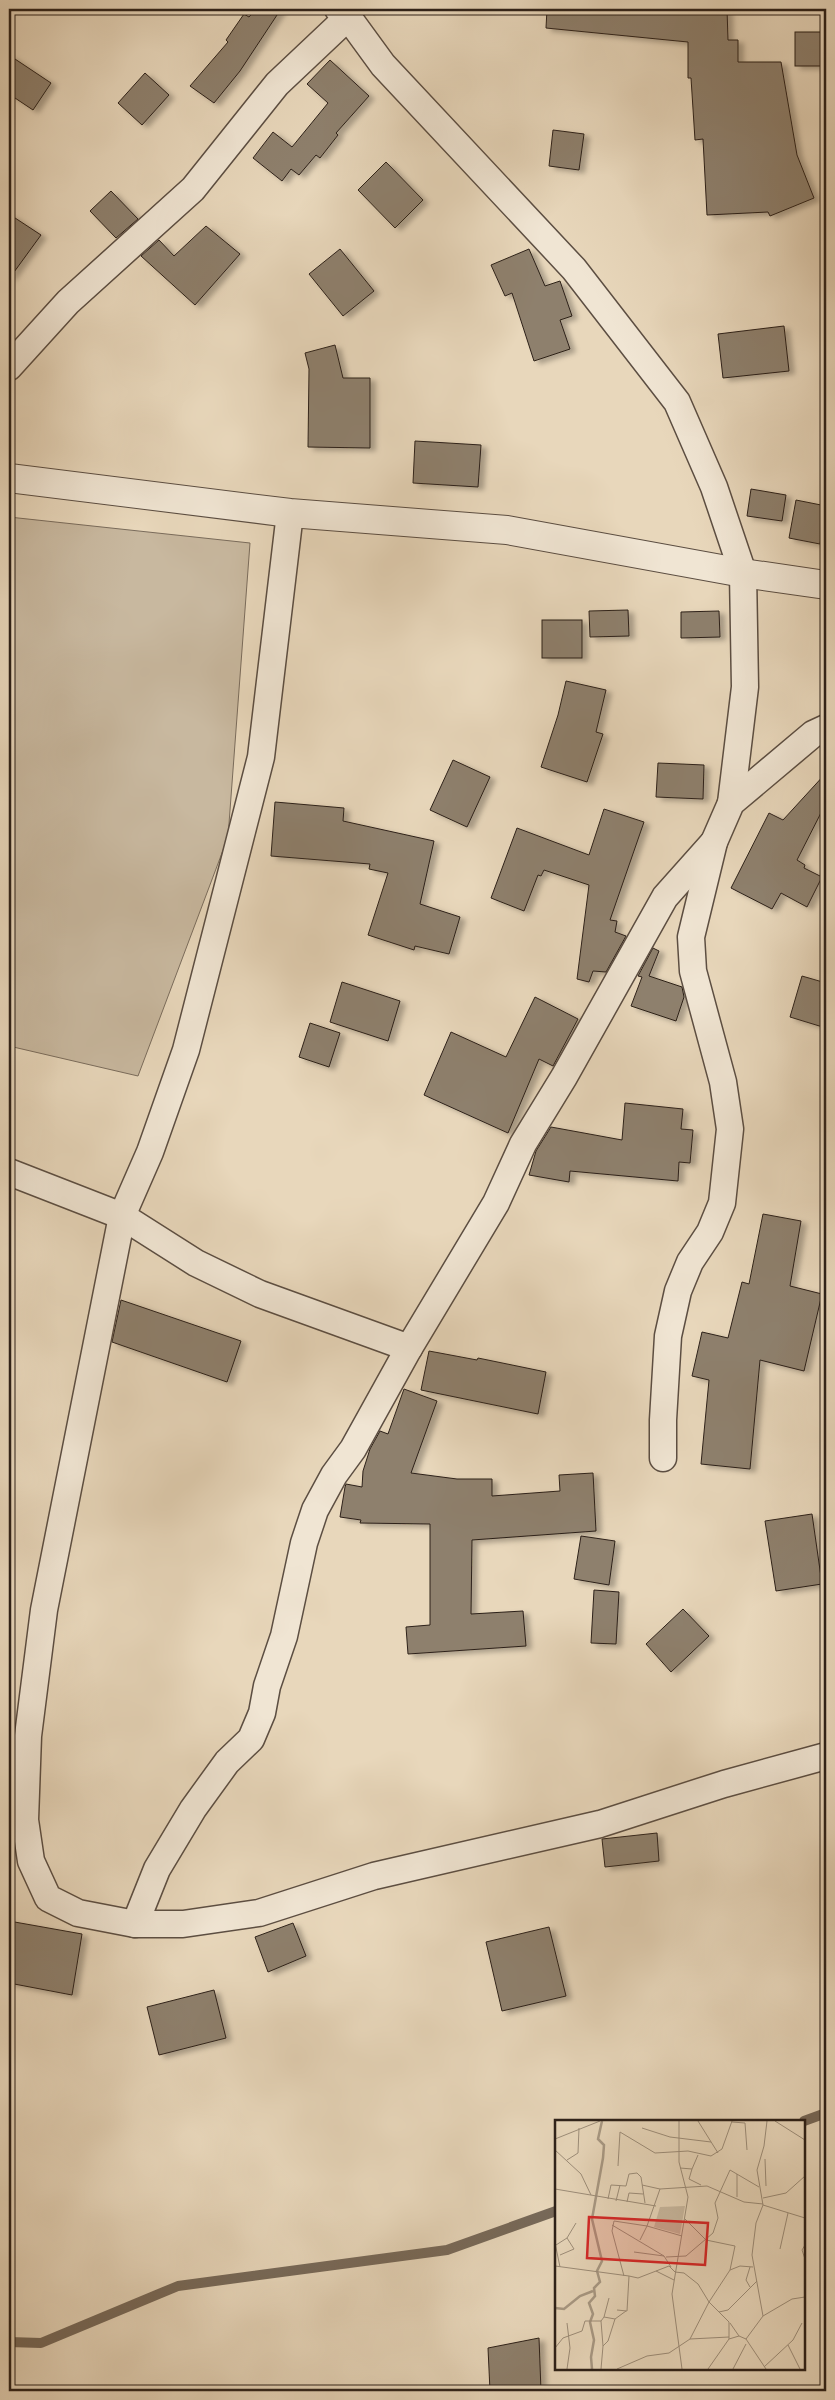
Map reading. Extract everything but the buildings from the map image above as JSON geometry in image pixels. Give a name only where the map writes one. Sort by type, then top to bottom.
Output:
[{"type":"street","points":[[9,367],[68,302],[193,189],[277,84],[345,12],[383,65],[574,269],[678,402],[714,487],[743,573],[745,687],[731,803],[714,842],[691,937],[693,971],[723,1082],[730,1137],[722,1202],[710,1232],[690,1262],[678,1291],[668,1336],[663,1420],[663,1458]]},
{"type":"street","points":[[9,478],[290,513],[507,530],[743,573],[826,585]]},
{"type":"street","points":[[290,513],[261,757],[186,1050],[150,1152],[122,1216],[44,1610],[28,1736],[25,1820],[31,1861],[48,1898],[78,1912],[136,1924],[183,1924],[259,1913],[374,1876],[600,1824],[724,1784],[826,1756]]},
{"type":"street","points":[[731,803],[814,734],[826,728]]},
{"type":"street","points":[[136,1924],[157,1869],[193,1809],[227,1762],[251,1738],[262,1713],[267,1686],[284,1636],[304,1543],[314,1510],[334,1475],[353,1448],[496,1203],[523,1144],[564,1077],[665,897],[714,842]]},
{"type":"street","points":[[9,1172],[122,1216],[196,1263],[260,1294],[410,1348]]},
{"type":"shaded area","points":[[9,517],[250,543],[228,837],[138,1076],[9,1046]]},
{"type":"waterway","points":[[805,2121],[826,2113]]},
{"type":"waterway","points":[[9,2342],[41,2343],[178,2286],[447,2250],[555,2211]]}]
